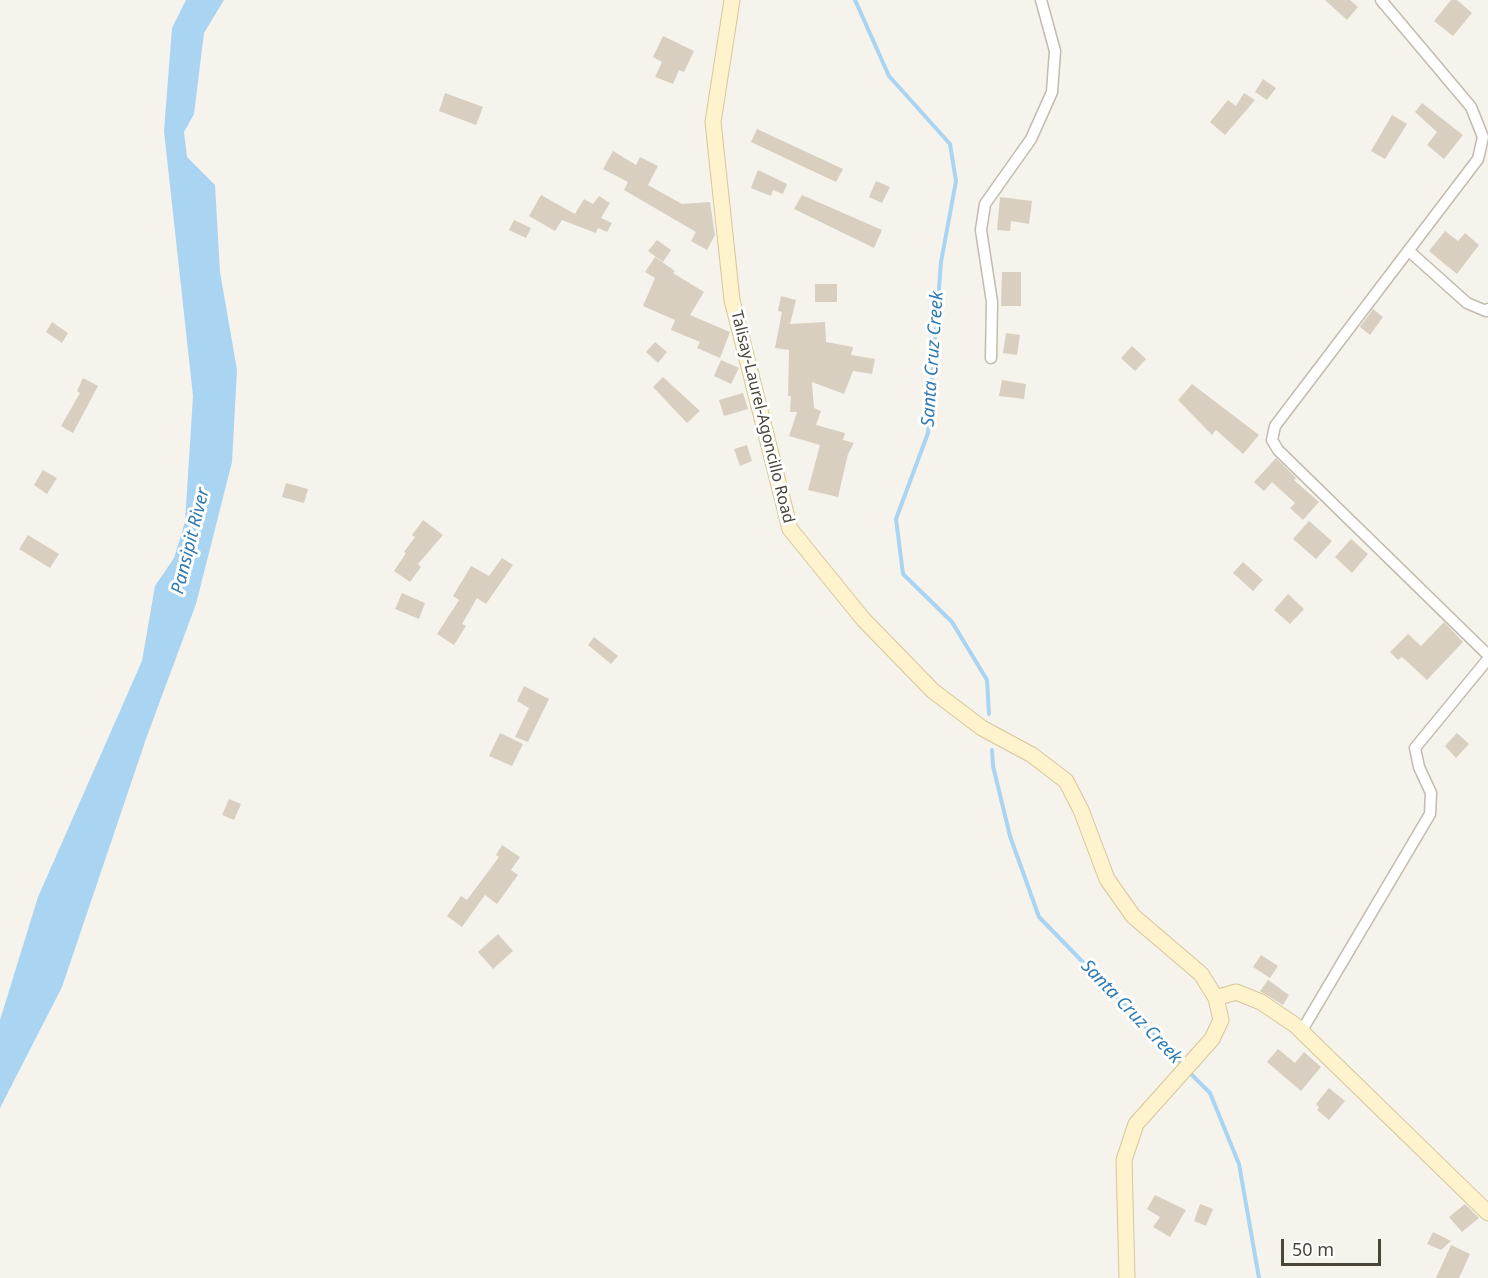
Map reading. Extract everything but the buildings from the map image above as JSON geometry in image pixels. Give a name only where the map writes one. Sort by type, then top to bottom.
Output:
[{"type":"main road","name":"Talisay-Laurel-Agoncillo Road","points":[[732,0],[713,122],[715,145],[732,300],[790,529],[863,619],[933,691],[982,728],[1032,755],[1066,781],[1081,810],[1107,879],[1133,916],[1201,974],[1216,998]]},
{"type":"main road","points":[[1127,1278],[1124,1160],[1136,1124],[1203,1051],[1221,1020],[1216,998],[1236,992],[1261,1002],[1301,1032],[1488,1213]]},
{"type":"street","points":[[992,358],[992,302],[981,230],[986,204],[1031,139],[1052,92],[1055,51],[1041,0]]},
{"type":"street","points":[[1301,1032],[1430,813],[1431,793],[1419,768],[1415,748],[1488,657],[1278,450],[1272,440],[1275,426],[1478,159],[1484,137],[1471,107],[1381,0]]},
{"type":"street","points":[[1409,251],[1467,303],[1486,311],[1488,309]]},
{"type":"water","name":"Pansipit River","points":[[186,0],[224,0],[204,33],[194,114],[184,132],[187,157],[215,185],[220,272],[237,370],[232,462],[196,604],[147,736],[62,987],[0,1108],[0,1020],[38,897],[142,661],[155,586],[174,558],[185,522],[193,396],[164,131],[172,28]]},
{"type":"waterway","name":"Santa Cruz Creek","points":[[855,0],[889,76],[950,144],[956,181],[941,262],[928,433],[896,519],[903,574],[952,622],[987,680],[989,714]]},
{"type":"waterway","name":"Santa Cruz Creek","points":[[992,750],[993,766],[1010,836],[1039,917],[1183,1065]]},
{"type":"waterway","name":"Santa Cruz Creek","points":[[1188,1071],[1210,1093],[1239,1164],[1259,1278]]}]
